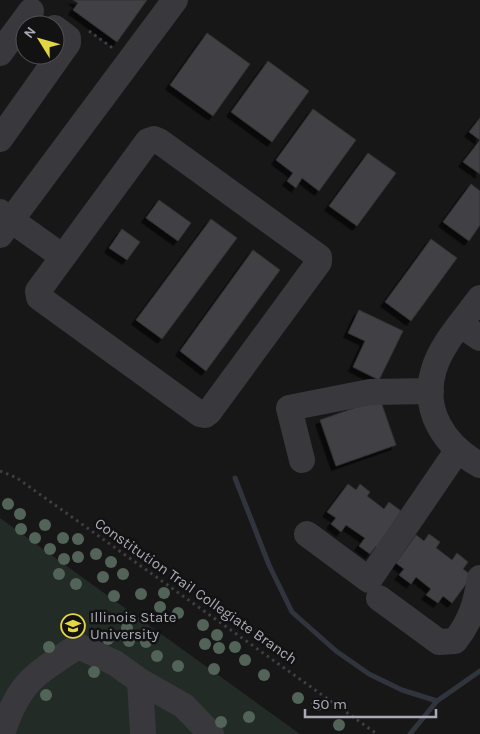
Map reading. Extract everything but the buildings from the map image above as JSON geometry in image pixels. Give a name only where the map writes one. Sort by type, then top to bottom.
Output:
[{"type":"street","points":[[63,257],[4,222],[175,0]]},
{"type":"street","points":[[0,53],[32,12]]},
{"type":"street","points":[[65,36],[68,38],[65,46]]},
{"type":"street","points":[[0,139],[52,65]]},
{"type":"street","points":[[154,139],[160,141],[319,256],[319,262],[205,415],[200,414],[39,297],[38,291],[63,257],[148,140],[154,139]]},
{"type":"street","points":[[306,534],[369,580],[468,458],[443,436],[436,422],[431,391],[437,362],[470,332],[480,298]]},
{"type":"street","points":[[302,460],[289,408],[370,392],[431,391]]},
{"type":"street","points":[[379,598],[439,642],[455,641],[465,628],[474,609],[480,578]]},
{"type":"street","points":[[2,734],[12,704],[25,685],[78,646],[115,663],[140,681],[184,706],[211,734]]},
{"type":"street","points":[[140,681],[143,734]]},
{"type":"path","name":"Constitution Trail Collegiate Branch","points":[[0,470],[32,489],[377,734]]},
{"type":"shaded area","name":"Illinois State University","points":[[0,518],[300,734],[0,734]]},
{"type":"waterway","points":[[235,478],[269,565],[292,612],[336,651],[369,674],[402,690],[437,701],[480,671]]},
{"type":"waterway","points":[[410,734],[437,701]]},
{"type":"place","name":"Illinois State University","points":[[73,626]]}]
